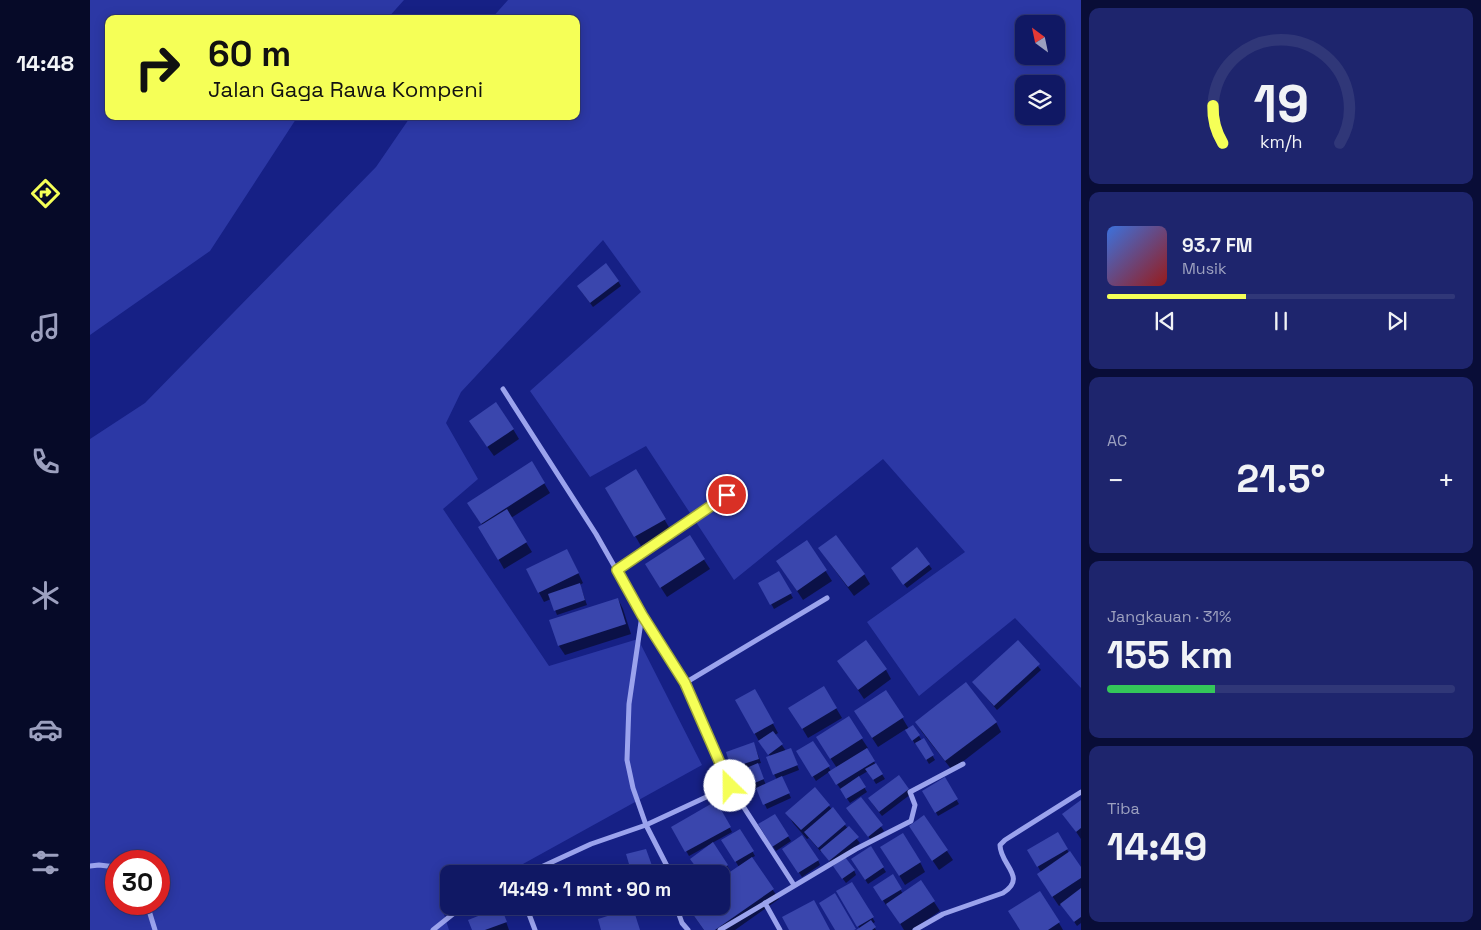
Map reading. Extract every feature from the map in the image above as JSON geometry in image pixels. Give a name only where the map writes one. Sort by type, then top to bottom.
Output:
[{"type":"street","points":[[503,389],[596,534],[642,615],[685,683],[730,786],[794,885]]},
{"type":"street","points":[[617,570],[727,495]]},
{"type":"street","points":[[685,683],[826,598]]},
{"type":"street","points":[[642,615],[629,704],[627,760],[633,788],[646,825],[666,865]]},
{"type":"street","points":[[720,930],[856,849],[911,821],[914,805],[910,792],[962,764]]},
{"type":"street","points":[[546,865],[591,844],[646,825],[730,786]]},
{"type":"street","points":[[915,930],[943,914],[1003,893],[1012,887],[1014,882],[1013,876],[1000,851],[1000,845],[1081,792]]},
{"type":"street","points":[[90,866],[105,865]]},
{"type":"street","points":[[765,903],[780,930]]},
{"type":"street","points":[[151,915],[155,930]]},
{"type":"street","points":[[433,930],[452,915]]},
{"type":"street","points":[[529,915],[535,930]]},
{"type":"street","points":[[679,915],[682,923],[688,930]]},
{"type":"shaded area","points":[[90,0],[404,0],[391,15],[105,15],[105,120],[295,120],[210,251],[90,335]]},
{"type":"shaded area","points":[[508,0],[1081,0],[1081,688],[1015,618],[919,696],[867,622],[965,552],[883,459],[734,580],[646,446],[590,477],[530,391],[641,292],[603,240],[461,392],[446,423],[478,479],[443,509],[549,666],[638,639],[702,765],[521,865],[440,865],[440,915],[444,915],[449,930],[90,930],[90,439],[145,403],[376,167],[408,120],[580,120],[580,15],[495,15]]},
{"type":"building","points":[[606,263],[619,281],[590,303],[577,286]]},
{"type":"building","points":[[496,402],[514,429],[487,447],[469,421]]},
{"type":"building","points":[[532,461],[545,483],[481,524],[467,503]]},
{"type":"building","points":[[636,469],[666,519],[634,537],[605,488]]},
{"type":"building","points":[[507,509],[527,542],[498,560],[478,527]]},
{"type":"building","points":[[690,535],[705,559],[660,588],[645,564]]},
{"type":"building","points":[[836,535],[865,574],[848,587],[818,548]]},
{"type":"building","points":[[807,540],[827,570],[797,591],[776,561]]},
{"type":"building","points":[[917,547],[930,564],[903,585],[891,568]]},
{"type":"building","points":[[567,549],[579,573],[538,593],[526,569]]},
{"type":"building","points":[[779,571],[792,593],[770,605],[758,583]]},
{"type":"building","points":[[580,583],[585,600],[554,611],[548,594]]},
{"type":"building","points":[[618,598],[626,624],[558,646],[549,620]]},
{"type":"building","points":[[866,640],[887,669],[858,690],[837,661]]},
{"type":"building","points":[[1018,640],[1040,664],[994,706],[972,682]]},
{"type":"building","points":[[966,682],[997,722],[945,761],[915,722]]},
{"type":"building","points":[[824,686],[837,708],[802,729],[788,708]]},
{"type":"building","points":[[755,689],[774,723],[754,734],[735,700]]},
{"type":"building","points":[[886,690],[904,717],[872,738],[854,711]]},
{"type":"building","points":[[849,716],[863,738],[830,759],[816,737]]},
{"type":"building","points":[[913,725],[920,735],[912,741],[905,730]]},
{"type":"building","points":[[773,731],[783,744],[768,755],[758,741]]},
{"type":"building","points":[[924,738],[934,755],[926,760],[915,743]]},
{"type":"building","points":[[813,741],[830,766],[812,777],[796,751]]},
{"type":"building","points":[[754,742],[759,759],[731,768],[726,752]]},
{"type":"building","points":[[791,748],[798,765],[773,775],[766,757]]},
{"type":"building","points":[[867,748],[875,761],[836,785],[828,772]]},
{"type":"building","points":[[758,763],[764,779],[743,788],[737,772]]},
{"type":"building","points":[[876,763],[883,774],[873,780],[865,769]]},
{"type":"building","points":[[899,775],[909,789],[879,812],[868,798]]},
{"type":"building","points":[[782,776],[790,793],[763,805],[756,788]]},
{"type":"building","points":[[859,776],[866,787],[846,799],[840,789]]},
{"type":"building","points":[[945,777],[958,799],[935,813],[922,791]]},
{"type":"building","points":[[815,787],[830,805],[801,830],[785,813]]},
{"type":"building","points":[[861,797],[883,825],[868,837],[846,808]]},
{"type":"building","points":[[1081,800],[1081,828],[1076,832],[1062,814]]},
{"type":"building","points":[[716,801],[731,827],[685,852],[671,827]]},
{"type":"building","points":[[833,807],[846,824],[818,848],[804,832]]},
{"type":"building","points":[[775,814],[789,836],[772,847],[758,824]]},
{"type":"building","points":[[924,815],[948,850],[932,861],[909,826]]},
{"type":"building","points":[[849,826],[859,837],[829,861],[820,850]]},
{"type":"building","points":[[740,829],[754,851],[735,862],[721,840]]},
{"type":"building","points":[[1058,832],[1068,849],[1037,867],[1027,850]]},
{"type":"building","points":[[903,833],[921,862],[899,876],[880,847]]},
{"type":"building","points":[[802,835],[819,860],[798,873],[782,849]]},
{"type":"building","points":[[713,842],[728,865],[694,865],[690,859]]},
{"type":"building","points":[[871,846],[884,867],[865,880],[851,859]]},
{"type":"building","points":[[646,849],[652,865],[629,865],[626,854]]},
{"type":"building","points":[[1070,851],[1081,867],[1081,878],[1052,897],[1037,874]]},
{"type":"building","points":[[752,857],[774,889],[715,930],[704,930],[693,915],[730,915],[730,872]]},
{"type":"building","points":[[845,857],[855,870],[842,879],[833,866]]},
{"type":"building","points":[[893,874],[902,889],[882,901],[873,887]]},
{"type":"building","points":[[921,880],[935,901],[900,924],[886,904]]},
{"type":"building","points":[[852,882],[874,917],[857,927],[836,891]]},
{"type":"building","points":[[1081,888],[1081,917],[1074,922],[1060,904]]},
{"type":"building","points":[[1040,891],[1060,922],[1048,930],[1020,930],[1008,911]]},
{"type":"building","points":[[835,893],[856,929],[835,930],[819,903]]},
{"type":"building","points":[[814,900],[830,930],[789,930],[782,917]]},
{"type":"building","points":[[481,915],[504,915],[507,922],[485,930],[472,930],[468,920]]},
{"type":"building","points":[[611,915],[635,915],[640,930],[601,930],[598,919]]},
{"type":"building","points":[[871,920],[876,927],[872,930],[856,930]]},
{"type":"route","points":[[727,495],[617,570],[642,615],[685,683],[730,786]]}]
